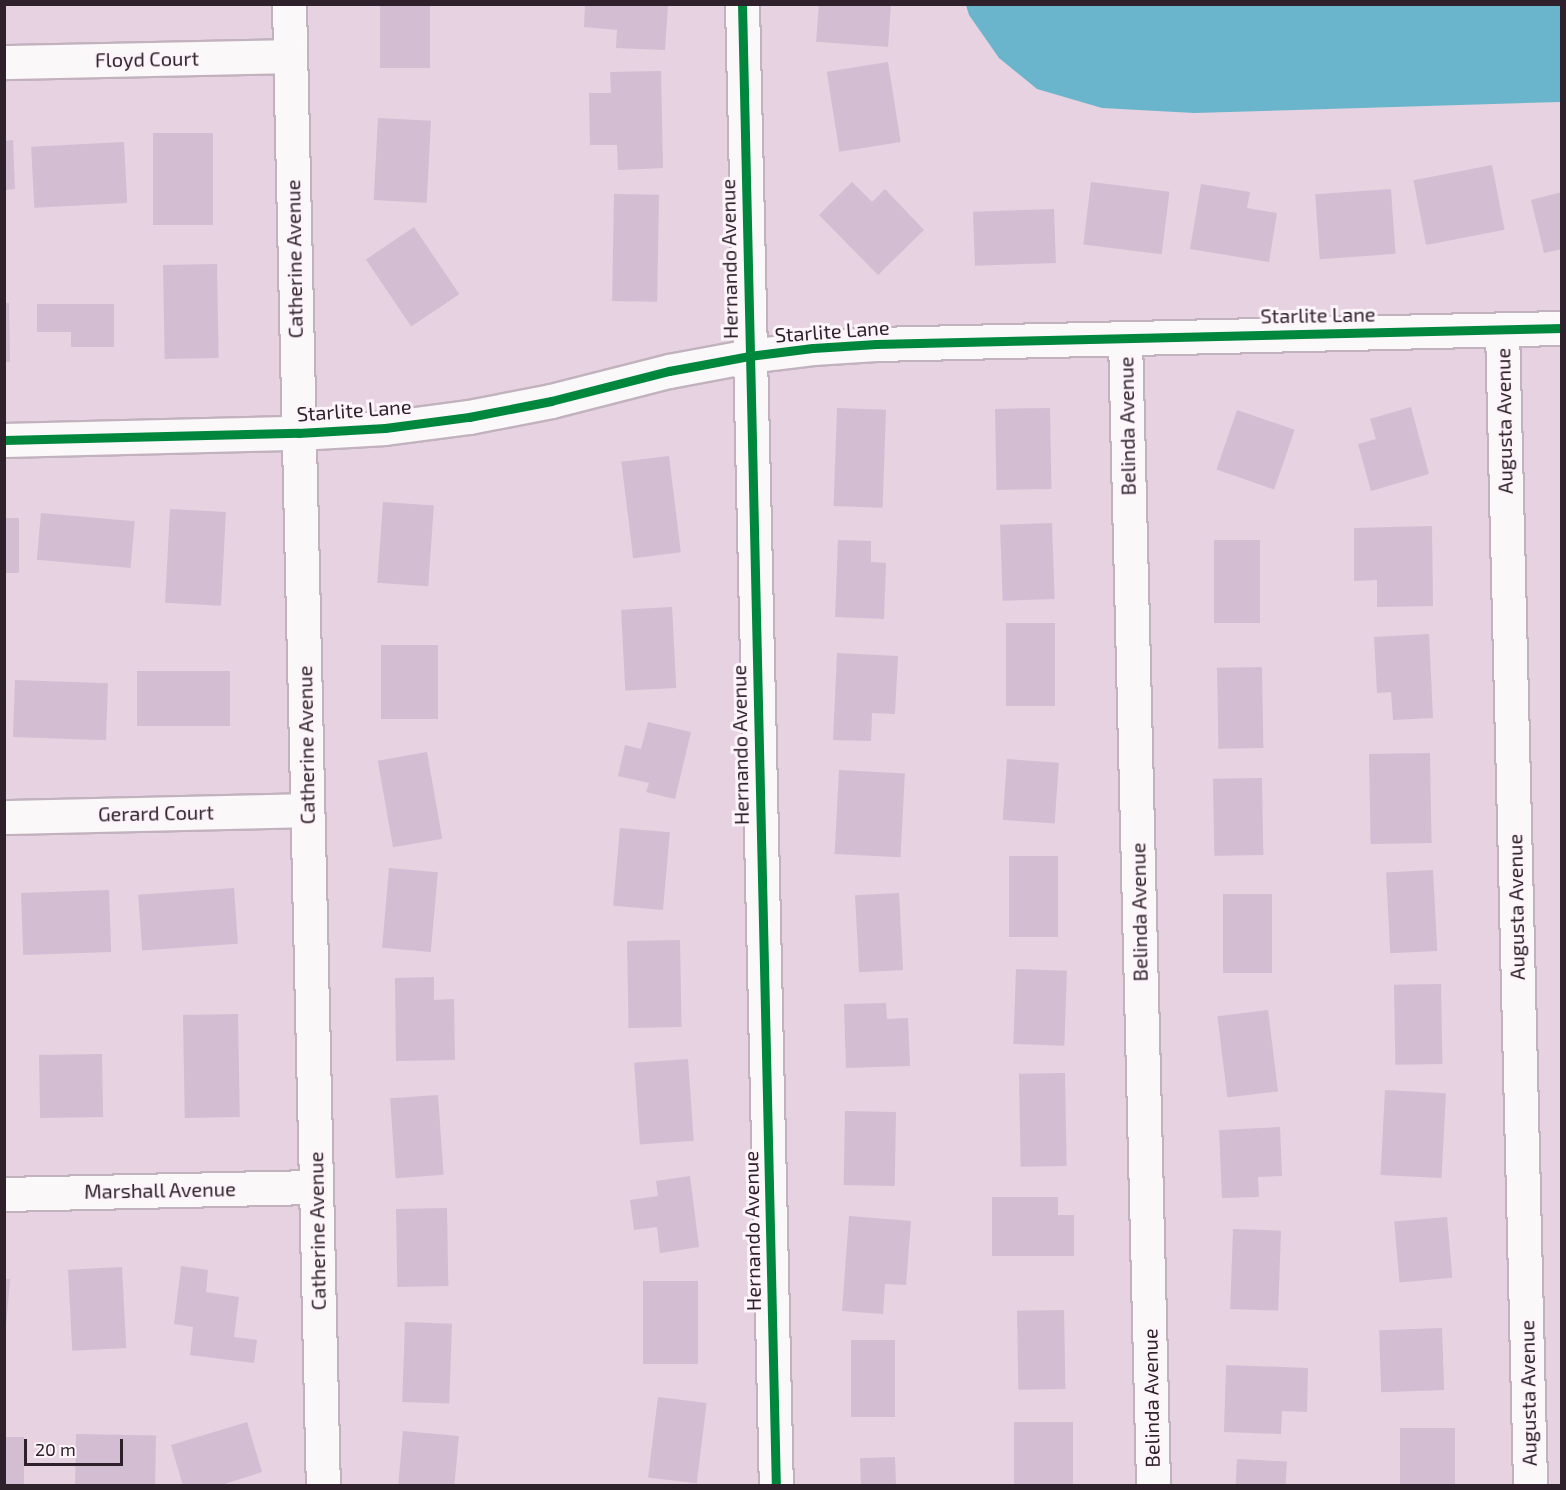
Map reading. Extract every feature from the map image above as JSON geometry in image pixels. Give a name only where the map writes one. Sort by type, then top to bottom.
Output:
[{"type":"street","name":"Catherine Avenue","points":[[289,4],[323,1485]]},
{"type":"street","name":"Hernando Avenue","points":[[742,4],[776,1485]]},
{"type":"street","name":"Floyd Court","points":[[4,62],[290,56]]},
{"type":"street","name":"Starlite Lane","points":[[4,440],[298,433],[385,428],[469,417],[551,401],[669,370],[749,356],[876,344],[1562,328]]},
{"type":"street","name":"Augusta Avenue","points":[[1502,329],[1530,1485]]},
{"type":"street","name":"Belinda Avenue","points":[[1125,338],[1153,1485]]},
{"type":"street","name":"Gerard Court","points":[[4,816],[307,810]]},
{"type":"street","name":"Marshall Avenue","points":[[4,1194],[316,1187]]},
{"type":"water","points":[[966,5],[1561,5],[1561,102],[1194,113],[1102,108],[1037,89],[999,58],[969,15]]},
{"type":"building","points":[[380,4],[430,4],[430,68],[380,68]]},
{"type":"building","points":[[819,4],[891,4],[888,47],[816,42]]},
{"type":"building","points":[[585,5],[668,5],[665,50],[616,48],[617,30],[584,27]]},
{"type":"building","points":[[888,62],[901,142],[839,152],[827,72]]},
{"type":"building","points":[[661,71],[663,168],[618,170],[617,145],[590,145],[589,93],[611,93],[610,72]]},
{"type":"building","points":[[378,118],[431,121],[427,203],[374,200]]},
{"type":"building","points":[[153,133],[213,133],[213,225],[153,225]]},
{"type":"building","points":[[13,140],[15,189],[4,190],[4,141]]},
{"type":"building","points":[[124,142],[127,203],[34,208],[31,147]]},
{"type":"building","points":[[1492,165],[1505,230],[1426,245],[1413,180]]},
{"type":"building","points":[[852,182],[872,202],[885,189],[924,230],[878,275],[819,215]]},
{"type":"building","points":[[1091,182],[1169,192],[1162,254],[1083,245]]},
{"type":"building","points":[[1201,184],[1250,192],[1247,208],[1277,213],[1269,262],[1190,249]]},
{"type":"building","points":[[1391,189],[1396,254],[1320,259],[1315,194]]},
{"type":"building","points":[[1562,192],[1562,249],[1544,253],[1531,200]]},
{"type":"building","points":[[614,194],[659,195],[657,302],[612,301]]},
{"type":"building","points":[[1054,209],[1056,263],[975,266],[973,212]]},
{"type":"building","points":[[414,227],[459,294],[411,327],[366,259]]},
{"type":"building","points":[[217,264],[219,358],[165,359],[163,265]]},
{"type":"building","points":[[4,303],[9,303],[10,362],[4,362]]},
{"type":"building","points":[[37,304],[114,304],[114,347],[71,347],[71,332],[37,332]]},
{"type":"building","points":[[1411,407],[1429,474],[1371,491],[1358,444],[1376,439],[1370,419]]},
{"type":"building","points":[[837,408],[886,410],[883,508],[834,506]]},
{"type":"building","points":[[1050,408],[1051,489],[996,490],[995,409]]},
{"type":"building","points":[[1237,410],[1295,430],[1274,489],[1216,470]]},
{"type":"building","points":[[669,456],[681,552],[633,558],[621,462]]},
{"type":"building","points":[[383,502],[434,506],[428,586],[377,583]]},
{"type":"building","points":[[170,509],[226,512],[221,606],[165,603]]},
{"type":"building","points":[[41,513],[135,521],[131,568],[37,560]]},
{"type":"building","points":[[4,518],[19,518],[19,573],[4,573]]},
{"type":"building","points":[[1052,523],[1055,599],[1003,601],[1000,525]]},
{"type":"building","points":[[1432,526],[1433,606],[1377,607],[1377,580],[1354,581],[1354,528]]},
{"type":"building","points":[[838,540],[871,541],[871,562],[886,563],[884,619],[835,617]]},
{"type":"building","points":[[1214,540],[1260,540],[1260,623],[1214,623]]},
{"type":"building","points":[[672,607],[676,688],[625,691],[621,610]]},
{"type":"building","points":[[1006,623],[1055,623],[1055,706],[1006,706]]},
{"type":"building","points":[[1429,634],[1433,718],[1393,720],[1391,692],[1377,693],[1374,637]]},
{"type":"building","points":[[381,645],[438,645],[438,719],[381,719]]},
{"type":"building","points":[[837,653],[898,656],[895,714],[872,713],[871,741],[833,740]]},
{"type":"building","points":[[1262,667],[1263,748],[1218,749],[1217,668]]},
{"type":"building","points":[[137,671],[230,671],[230,726],[137,726]]},
{"type":"building","points":[[15,680],[108,683],[106,740],[13,737]]},
{"type":"building","points":[[648,722],[691,732],[675,799],[646,792],[649,783],[618,776],[625,745],[641,749]]},
{"type":"building","points":[[427,752],[442,839],[393,847],[378,761]]},
{"type":"building","points":[[1430,753],[1432,843],[1371,844],[1369,754]]},
{"type":"building","points":[[1007,759],[1059,763],[1055,823],[1003,820]]},
{"type":"building","points":[[839,770],[905,773],[901,857],[835,854]]},
{"type":"building","points":[[1262,778],[1263,855],[1214,856],[1213,779]]},
{"type":"building","points":[[620,828],[670,832],[663,910],[613,906]]},
{"type":"building","points":[[1009,856],[1058,856],[1058,937],[1009,937]]},
{"type":"building","points":[[389,868],[438,872],[431,952],[382,948]]},
{"type":"building","points":[[1433,870],[1437,951],[1390,953],[1386,872]]},
{"type":"building","points":[[234,888],[238,944],[142,951],[138,895]]},
{"type":"building","points":[[109,890],[111,952],[23,955],[21,893]]},
{"type":"building","points":[[899,893],[903,970],[859,972],[855,895]]},
{"type":"building","points":[[1223,894],[1272,894],[1272,973],[1223,973]]},
{"type":"building","points":[[680,940],[682,1027],[629,1028],[627,941]]},
{"type":"building","points":[[1016,969],[1067,971],[1064,1046],[1013,1044]]},
{"type":"building","points":[[434,977],[434,1000],[454,999],[455,1060],[396,1061],[395,978]]},
{"type":"building","points":[[1441,984],[1442,1064],[1395,1065],[1394,985]]},
{"type":"building","points":[[886,1003],[887,1019],[908,1018],[910,1066],[846,1068],[844,1004]]},
{"type":"building","points":[[1268,1010],[1278,1091],[1227,1098],[1217,1016]]},
{"type":"building","points":[[238,1014],[240,1117],[185,1118],[183,1015]]},
{"type":"building","points":[[102,1054],[103,1117],[40,1118],[39,1055]]},
{"type":"building","points":[[688,1059],[694,1141],[640,1145],[634,1063]]},
{"type":"building","points":[[1065,1073],[1067,1166],[1021,1167],[1019,1074]]},
{"type":"building","points":[[1385,1090],[1446,1093],[1441,1178],[1381,1175]]},
{"type":"building","points":[[438,1095],[444,1175],[396,1178],[390,1098]]},
{"type":"building","points":[[845,1111],[896,1112],[895,1186],[844,1185]]},
{"type":"building","points":[[1280,1127],[1282,1176],[1258,1177],[1259,1197],[1222,1198],[1219,1130]]},
{"type":"building","points":[[690,1176],[699,1247],[660,1253],[657,1227],[634,1230],[630,1200],[658,1196],[656,1181]]},
{"type":"building","points":[[992,1197],[1058,1197],[1058,1215],[1074,1215],[1074,1256],[992,1256]]},
{"type":"building","points":[[447,1208],[448,1286],[397,1287],[396,1209]]},
{"type":"building","points":[[849,1216],[911,1221],[906,1285],[885,1284],[883,1314],[842,1311]]},
{"type":"building","points":[[1447,1217],[1452,1278],[1400,1282],[1394,1222]]},
{"type":"building","points":[[1233,1229],[1281,1231],[1278,1311],[1230,1309]]},
{"type":"building","points":[[181,1266],[208,1270],[206,1292],[239,1297],[234,1337],[257,1340],[254,1363],[190,1355],[193,1327],[174,1324]]},
{"type":"building","points":[[122,1267],[126,1348],[72,1351],[68,1270]]},
{"type":"building","points":[[4,1279],[10,1279],[6,1326],[4,1326]]},
{"type":"building","points":[[643,1281],[698,1281],[698,1364],[643,1364]]},
{"type":"building","points":[[1064,1310],[1065,1389],[1018,1390],[1017,1311]]},
{"type":"building","points":[[405,1322],[452,1324],[449,1404],[402,1402]]},
{"type":"building","points":[[1442,1328],[1444,1390],[1381,1392],[1379,1330]]},
{"type":"building","points":[[851,1340],[895,1340],[895,1417],[851,1417]]},
{"type":"building","points":[[1226,1365],[1308,1368],[1307,1412],[1282,1411],[1281,1434],[1224,1432]]},
{"type":"building","points":[[658,1397],[707,1403],[697,1483],[648,1477]]},
{"type":"building","points":[[247,1422],[262,1472],[218,1486],[183,1486],[171,1445]]},
{"type":"building","points":[[1014,1422],[1073,1422],[1073,1486],[1014,1486]]},
{"type":"building","points":[[1400,1428],[1455,1428],[1455,1486],[1400,1486]]},
{"type":"building","points":[[403,1431],[459,1436],[454,1486],[398,1486]]},
{"type":"building","points":[[76,1434],[156,1435],[155,1486],[75,1486]]},
{"type":"building","points":[[4,1437],[24,1437],[24,1486],[4,1486]]},
{"type":"building","points":[[895,1457],[896,1486],[861,1486],[860,1458]]},
{"type":"building","points":[[1237,1459],[1287,1462],[1286,1486],[1236,1486]]},
{"type":"cycle path","points":[[742,4],[776,1486]]},
{"type":"cycle path","points":[[4,440],[298,433],[385,428],[469,417],[551,401],[669,371],[749,356],[813,348],[876,344],[1562,328]]}]
